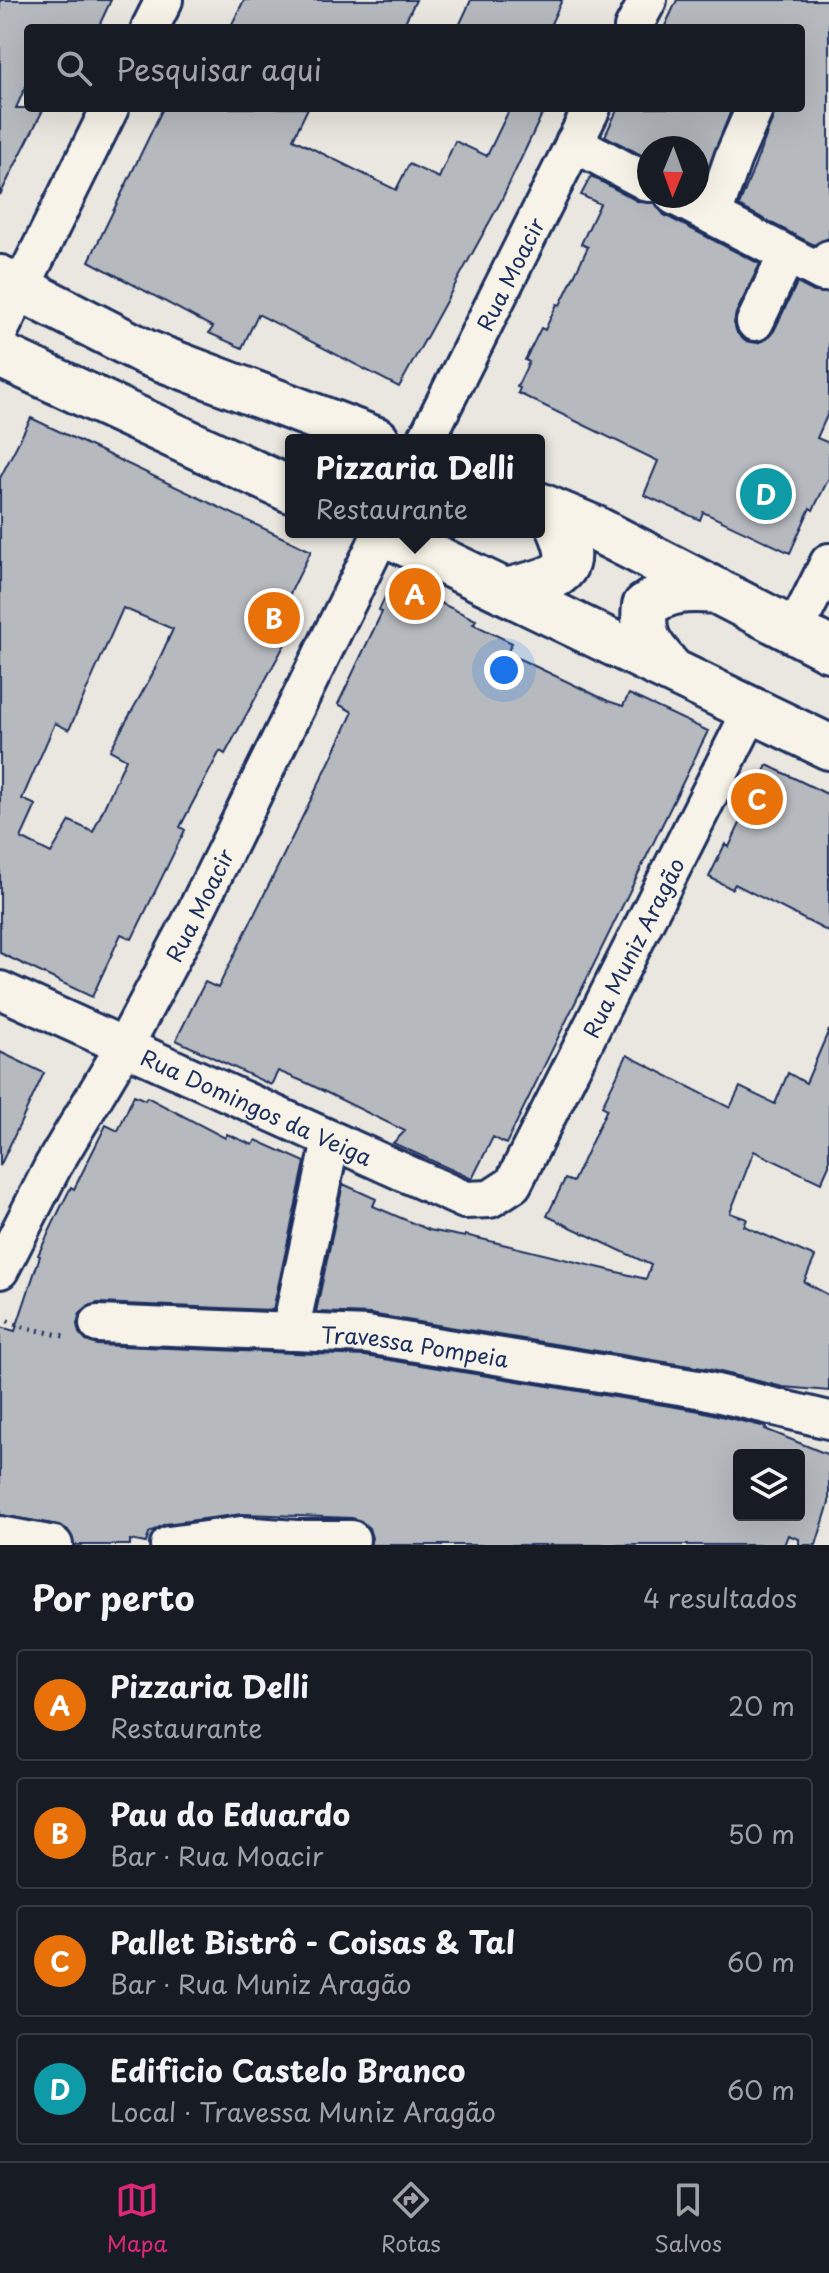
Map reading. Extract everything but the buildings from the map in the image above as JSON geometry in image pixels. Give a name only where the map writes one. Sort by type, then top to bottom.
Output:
[{"type":"main road","points":[[10,282],[147,353],[361,434]]},
{"type":"main road","points":[[0,355],[285,487]]},
{"type":"main road","points":[[506,591],[555,577],[567,566],[569,552],[566,537],[545,507]]},
{"type":"main road","points":[[545,507],[594,528],[812,639]]},
{"type":"main road","points":[[395,538],[829,747]]},
{"type":"main road","points":[[672,671],[648,644],[643,625],[645,606],[659,595],[679,588],[719,591]]},
{"type":"street","points":[[152,24],[164,0]]},
{"type":"street","points":[[635,24],[648,0]]},
{"type":"street","points":[[0,330],[10,282],[108,112]]},
{"type":"street","name":"Rua Moacir","points":[[429,434],[590,112]]},
{"type":"street","points":[[713,216],[753,112]]},
{"type":"street","points":[[574,143],[637,177]]},
{"type":"street","points":[[697,208],[823,273],[829,259]]},
{"type":"street","points":[[755,322],[787,255]]},
{"type":"street","name":"Rua Moacir","points":[[0,1270],[53,1166],[124,1047],[190,923],[379,538]]},
{"type":"street","points":[[812,639],[829,562]]},
{"type":"street","name":"Rua Muniz Aragão","points":[[513,1184],[752,709]]},
{"type":"street","name":"Rua Domingos da Veiga","points":[[0,990],[465,1200],[490,1199],[513,1184]]},
{"type":"street","points":[[290,1332],[331,1141]]},
{"type":"street","name":"Travessa Pompeia","points":[[98,1324],[382,1338],[826,1413]]},
{"type":"street","points":[[0,1535],[54,1545]]},
{"type":"street","points":[[169,1545],[241,1535],[351,1539]]},
{"type":"path","points":[[0,1318],[23,1327],[76,1338],[98,1324]]},
{"type":"place","name":"Edificio Castelo Branco","points":[[766,494]]},
{"type":"place","name":"Pizzaria Delli","points":[[415,594]]},
{"type":"place","name":"Pau do Eduardo","points":[[274,618]]},
{"type":"place","name":"Pallet Bistrô - Coisas & Tal","points":[[757,799]]}]
